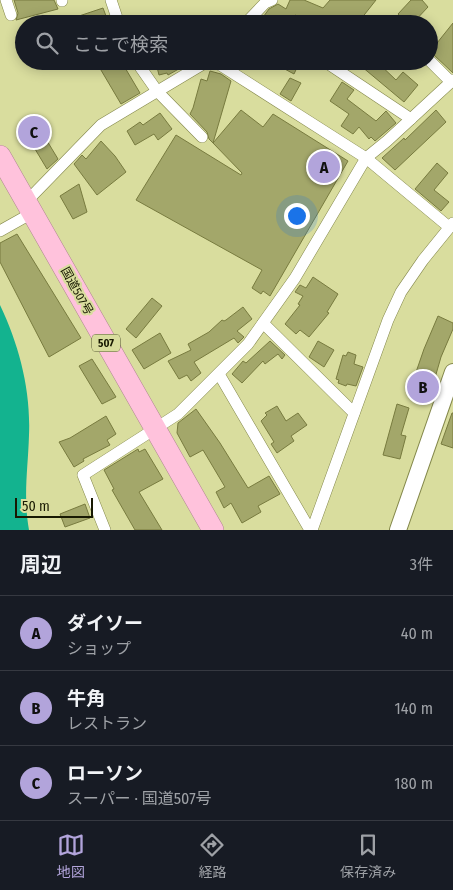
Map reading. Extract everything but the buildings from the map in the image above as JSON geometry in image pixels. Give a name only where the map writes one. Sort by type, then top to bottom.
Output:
[{"type":"highway","name":"国道507号","points":[[0,156],[213,530]]},
{"type":"street","points":[[6,0],[10,15]]},
{"type":"street","points":[[111,0],[116,15]]},
{"type":"street","points":[[254,15],[265,3],[272,0]]},
{"type":"street","points":[[105,530],[83,475],[178,414],[248,344],[295,278],[366,158],[452,81],[438,68]]},
{"type":"street","points":[[142,70],[157,91],[202,137]]},
{"type":"street","points":[[0,231],[29,208],[100,125],[193,70]]},
{"type":"street","points":[[228,70],[366,158],[451,225],[423,260],[401,292],[375,351],[311,530]]},
{"type":"street","points":[[338,70],[411,119]]},
{"type":"street","points":[[263,323],[354,413]]},
{"type":"street","points":[[398,530],[453,372]]},
{"type":"street","points":[[219,374],[311,530]]},
{"type":"water","points":[[0,305],[13,336],[26,385],[29,418],[26,494],[29,530],[0,530]]},
{"type":"place","name":"ローソン","points":[[34,132]]},
{"type":"place","name":"ダイソー","points":[[324,167]]},
{"type":"place","name":"牛角","points":[[423,387]]}]
